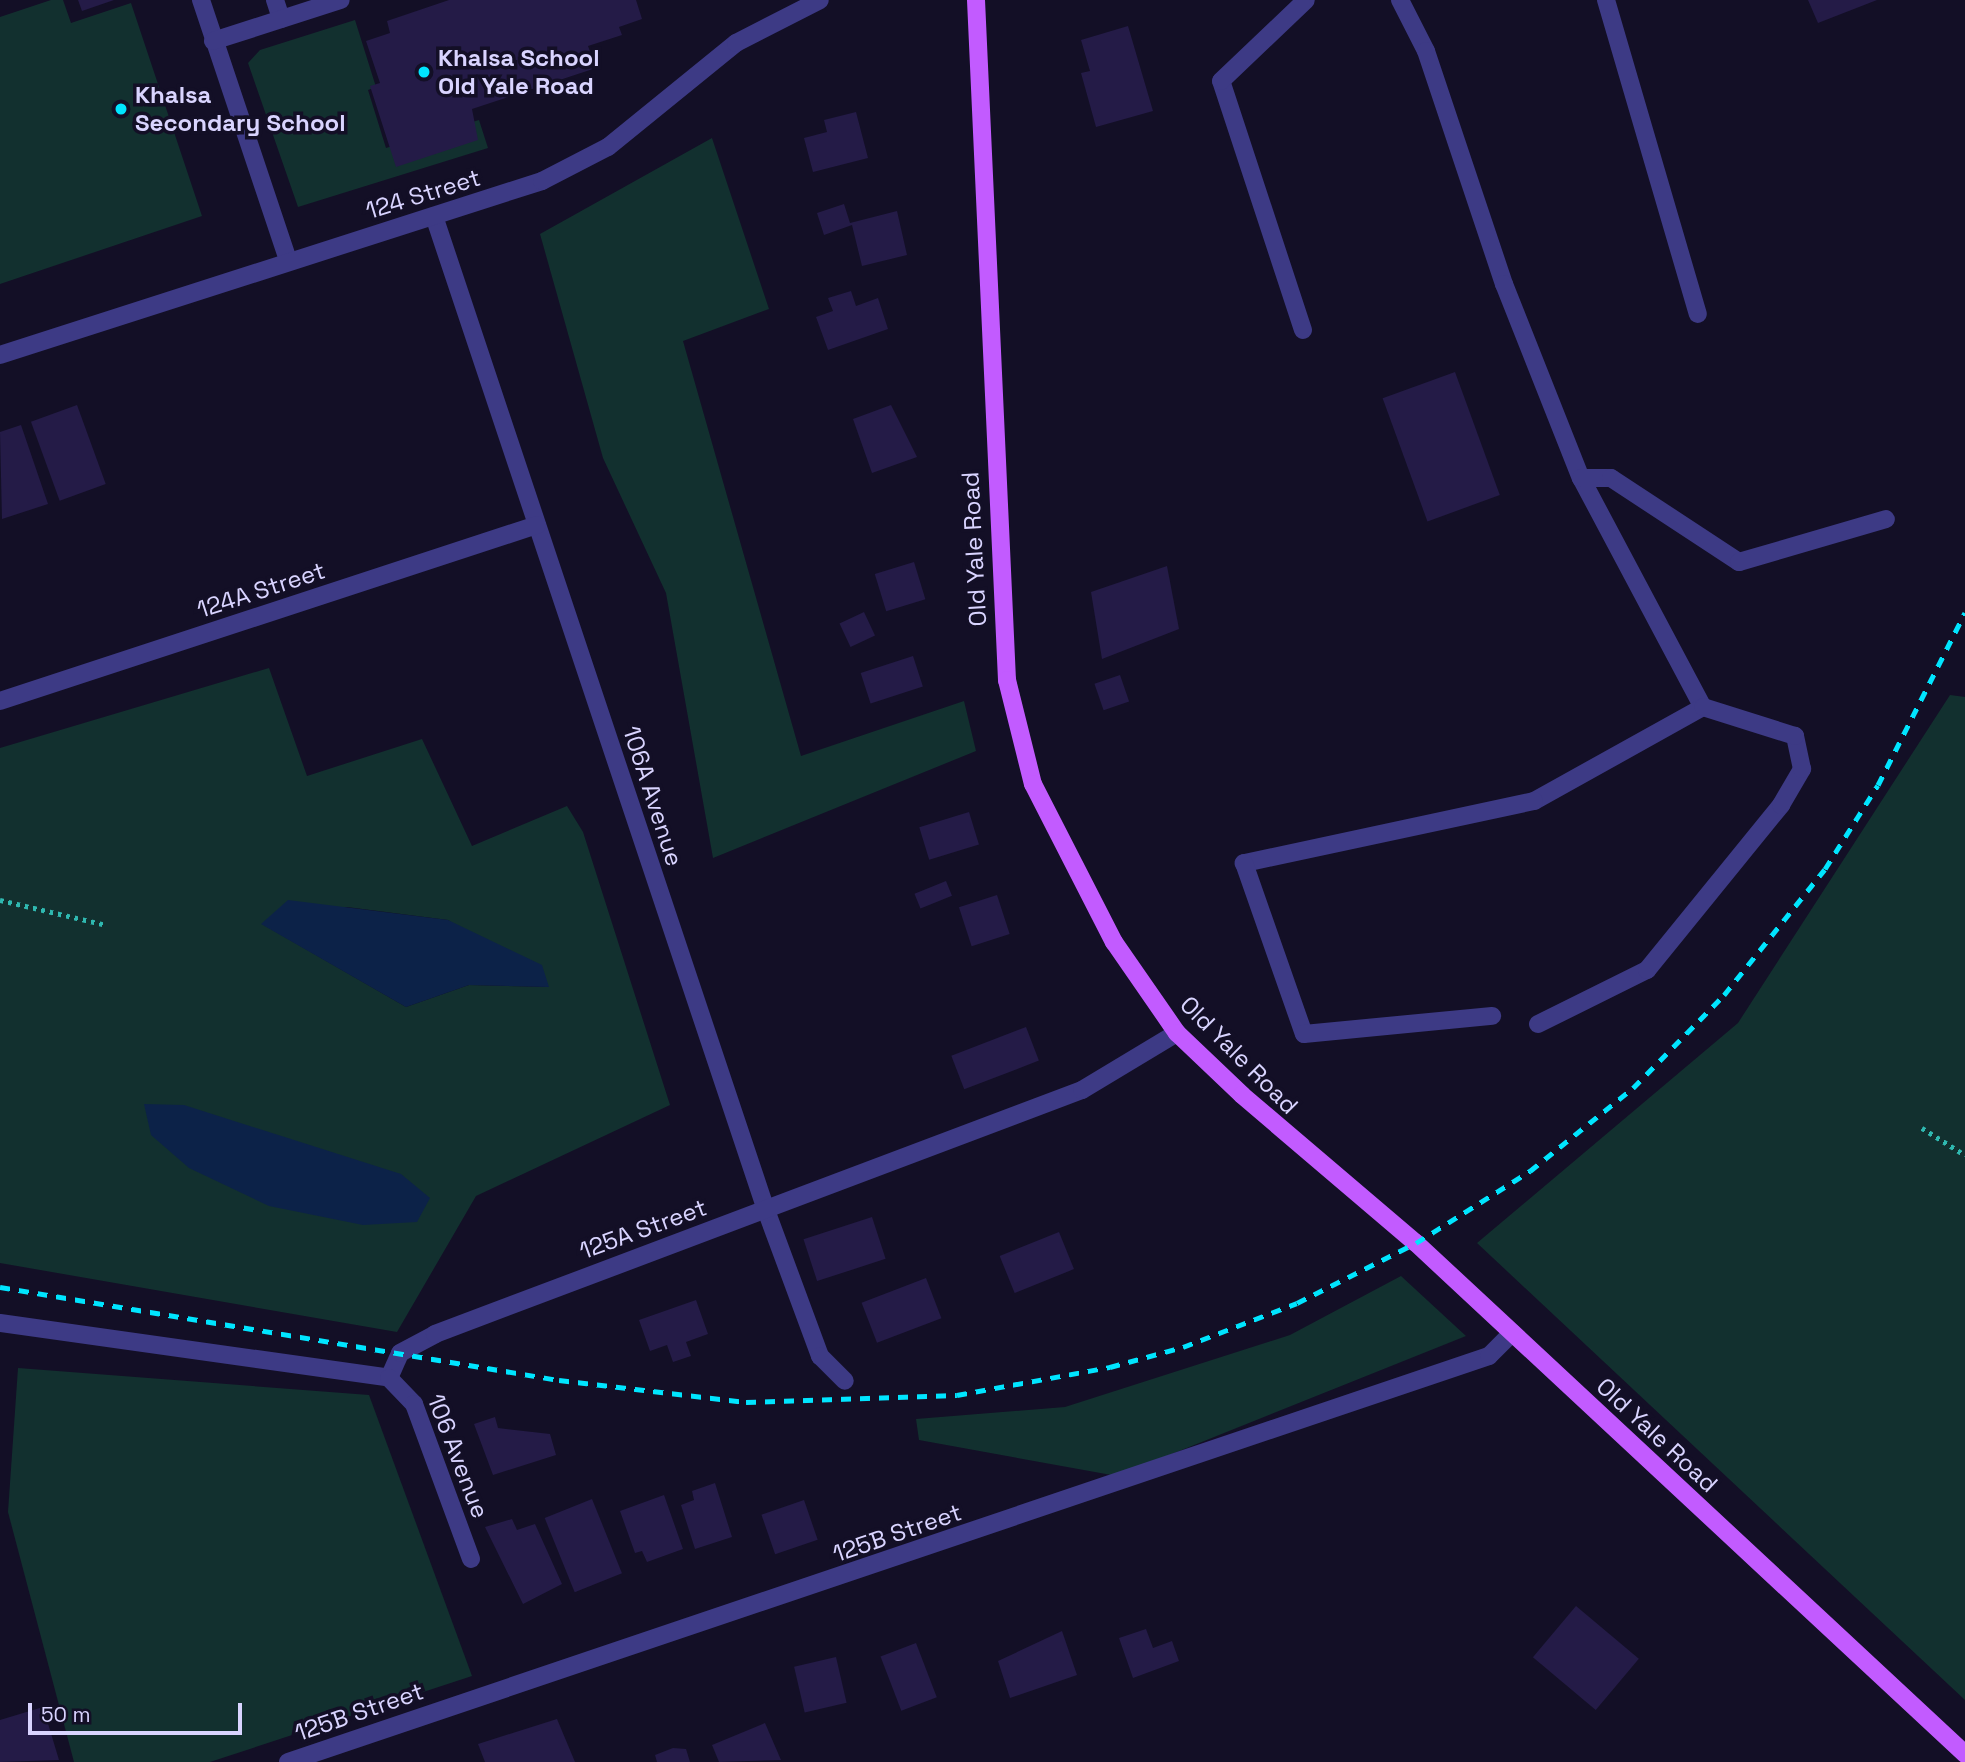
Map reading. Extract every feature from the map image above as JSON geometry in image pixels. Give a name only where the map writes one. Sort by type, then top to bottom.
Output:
[{"type":"main road","name":"Old Yale Road","points":[[976,0],[989,381],[1004,649],[1015,731],[1033,784],[1114,942],[1177,1033],[1512,1333],[1965,1754]]},
{"type":"street","points":[[201,0],[288,260]]},
{"type":"street","points":[[275,0],[281,19]]},
{"type":"street","points":[[281,19],[289,0]]},
{"type":"street","points":[[214,41],[341,0]]},
{"type":"street","name":"124 Street","points":[[0,355],[288,260],[542,181],[608,148],[714,58],[776,19],[820,0]]},
{"type":"street","points":[[1303,330],[1221,81],[1306,0]]},
{"type":"street","points":[[1399,0],[1426,51],[1504,284],[1581,478],[1703,707],[1795,736],[1802,769],[1707,902],[1647,970],[1538,1024]]},
{"type":"street","points":[[1606,0],[1698,314]]},
{"type":"street","name":"106A Avenue","points":[[433,216],[766,1210],[820,1356],[845,1381]]},
{"type":"street","points":[[1581,478],[1611,478],[1740,562],[1885,519]]},
{"type":"street","name":"124A Street","points":[[0,701],[537,525]]},
{"type":"street","points":[[1492,1016],[1304,1034],[1244,863],[1534,801],[1703,707]]},
{"type":"street","name":"125A Street","points":[[389,1378],[400,1353],[435,1334],[1082,1090],[1177,1033]]},
{"type":"street","points":[[0,1324],[121,1338],[389,1378]]},
{"type":"street","name":"125B Street","points":[[288,1762],[1489,1356],[1512,1333]]},
{"type":"street","name":"106 Avenue","points":[[389,1378],[414,1404],[471,1559]]},
{"type":"path","points":[[0,900],[107,925]]},
{"type":"path","points":[[1922,1128],[1965,1155]]},
{"type":"green space","name":"Khalsa Secondary School","points":[[51,0],[63,0],[71,23],[131,3],[202,216],[0,284],[0,17]]},
{"type":"green space","points":[[355,20],[376,87],[368,90],[386,148],[479,120],[488,148],[298,207],[248,63],[260,50]]},
{"type":"green space","points":[[712,138],[769,309],[683,341],[801,756],[964,701],[976,751],[713,858],[666,593],[603,458],[540,234]]},
{"type":"green space","points":[[269,668],[307,776],[422,739],[472,846],[567,806],[583,832],[670,1105],[476,1196],[397,1332],[0,1263],[0,748]],"holes":[[[347,907],[448,920],[549,987],[469,985],[406,1007],[262,924]]]},
{"type":"green space","points":[[1950,695],[1965,697],[1965,1700],[1477,1243],[1738,1023]]},
{"type":"green space","points":[[1401,1276],[1466,1336],[1117,1476],[919,1440],[916,1419],[1065,1407],[1290,1335]]},
{"type":"green space","points":[[18,1368],[369,1395],[472,1676],[210,1762],[74,1762],[8,1512]]},
{"type":"water","points":[[288,900],[448,920],[542,965],[549,987],[469,985],[406,1007],[261,924]]},
{"type":"water","points":[[144,1104],[184,1105],[401,1174],[430,1198],[417,1222],[363,1225],[269,1206],[189,1168],[151,1135]]},
{"type":"building","points":[[78,0],[114,0],[82,11]]},
{"type":"building","points":[[449,0],[636,0],[642,19],[619,27],[622,35],[588,46],[596,68],[472,109],[478,140],[396,167],[370,86],[380,83],[366,41],[390,33],[387,21]]},
{"type":"building","points":[[1808,0],[1877,0],[1818,23]]},
{"type":"building","points":[[1128,26],[1153,111],[1096,127],[1081,73],[1090,71],[1081,40]]},
{"type":"building","points":[[856,112],[868,158],[813,172],[804,138],[827,132],[824,120]]},
{"type":"building","points":[[844,204],[850,223],[897,211],[907,255],[862,266],[852,225],[824,235],[817,213]]},
{"type":"building","points":[[851,291],[856,306],[878,298],[888,329],[828,350],[816,317],[833,311],[828,298]]},
{"type":"building","points":[[1455,372],[1500,495],[1427,521],[1383,398]]},
{"type":"building","points":[[77,405],[106,484],[60,501],[31,422]]},
{"type":"building","points":[[891,405],[917,457],[872,473],[853,419]]},
{"type":"building","points":[[21,425],[48,504],[2,519],[0,432]]},
{"type":"building","points":[[914,562],[925,599],[886,611],[875,574]]},
{"type":"building","points":[[1167,566],[1179,629],[1102,659],[1091,592]]},
{"type":"building","points":[[864,612],[875,636],[851,647],[840,623]]},
{"type":"building","points":[[913,656],[923,686],[871,703],[861,673]]},
{"type":"building","points":[[1120,675],[1129,701],[1104,710],[1094,684]]},
{"type":"building","points":[[969,812],[979,845],[929,860],[919,827]]},
{"type":"building","points":[[946,881],[952,896],[920,909],[914,894]]},
{"type":"building","points":[[997,895],[1010,934],[972,946],[959,907]]},
{"type":"building","points":[[1026,1027],[1039,1061],[964,1089],[951,1056]]},
{"type":"building","points":[[872,1217],[886,1259],[817,1281],[804,1239]]},
{"type":"building","points":[[1059,1232],[1074,1269],[1015,1293],[1000,1256]]},
{"type":"building","points":[[926,1278],[941,1318],[877,1343],[862,1303]]},
{"type":"building","points":[[696,1300],[708,1334],[686,1342],[691,1356],[673,1362],[667,1345],[650,1351],[639,1320]]},
{"type":"building","points":[[495,1417],[498,1428],[550,1434],[556,1455],[493,1475],[474,1424]]},
{"type":"building","points":[[715,1483],[732,1537],[695,1549],[681,1505],[694,1500],[692,1491]]},
{"type":"building","points":[[664,1495],[683,1549],[647,1562],[642,1551],[635,1553],[620,1511]]},
{"type":"building","points":[[592,1499],[622,1573],[575,1592],[545,1518]]},
{"type":"building","points":[[804,1500],[818,1540],[775,1554],[761,1515]]},
{"type":"building","points":[[512,1519],[517,1530],[535,1524],[562,1584],[523,1604],[485,1527]]},
{"type":"building","points":[[1576,1606],[1639,1659],[1596,1710],[1533,1657]]},
{"type":"building","points":[[1146,1629],[1153,1648],[1172,1641],[1179,1661],[1133,1678],[1119,1638]]},
{"type":"building","points":[[1062,1631],[1077,1675],[1010,1698],[998,1661]]},
{"type":"building","points":[[916,1643],[937,1697],[901,1711],[881,1657]]},
{"type":"building","points":[[836,1657],[847,1703],[805,1712],[794,1667]]},
{"type":"building","points":[[43,1707],[59,1760],[0,1762],[0,1720]]},
{"type":"building","points":[[557,1719],[575,1762],[485,1762],[478,1744]]},
{"type":"building","points":[[765,1723],[781,1760],[719,1762],[712,1745]]},
{"type":"building","points":[[673,1748],[686,1749],[690,1762],[657,1762],[655,1755]]},
{"type":"railway","points":[[0,1287],[559,1380],[746,1402],[957,1395],[1110,1367],[1183,1347],[1297,1303],[1416,1243],[1530,1171],[1633,1088],[1724,995],[1825,869],[1878,785],[1965,613]]},
{"type":"place","name":"Khalsa School Old Yale Road","points":[[424,72]]},
{"type":"place","name":"Khalsa Secondary School","points":[[121,109]]}]
